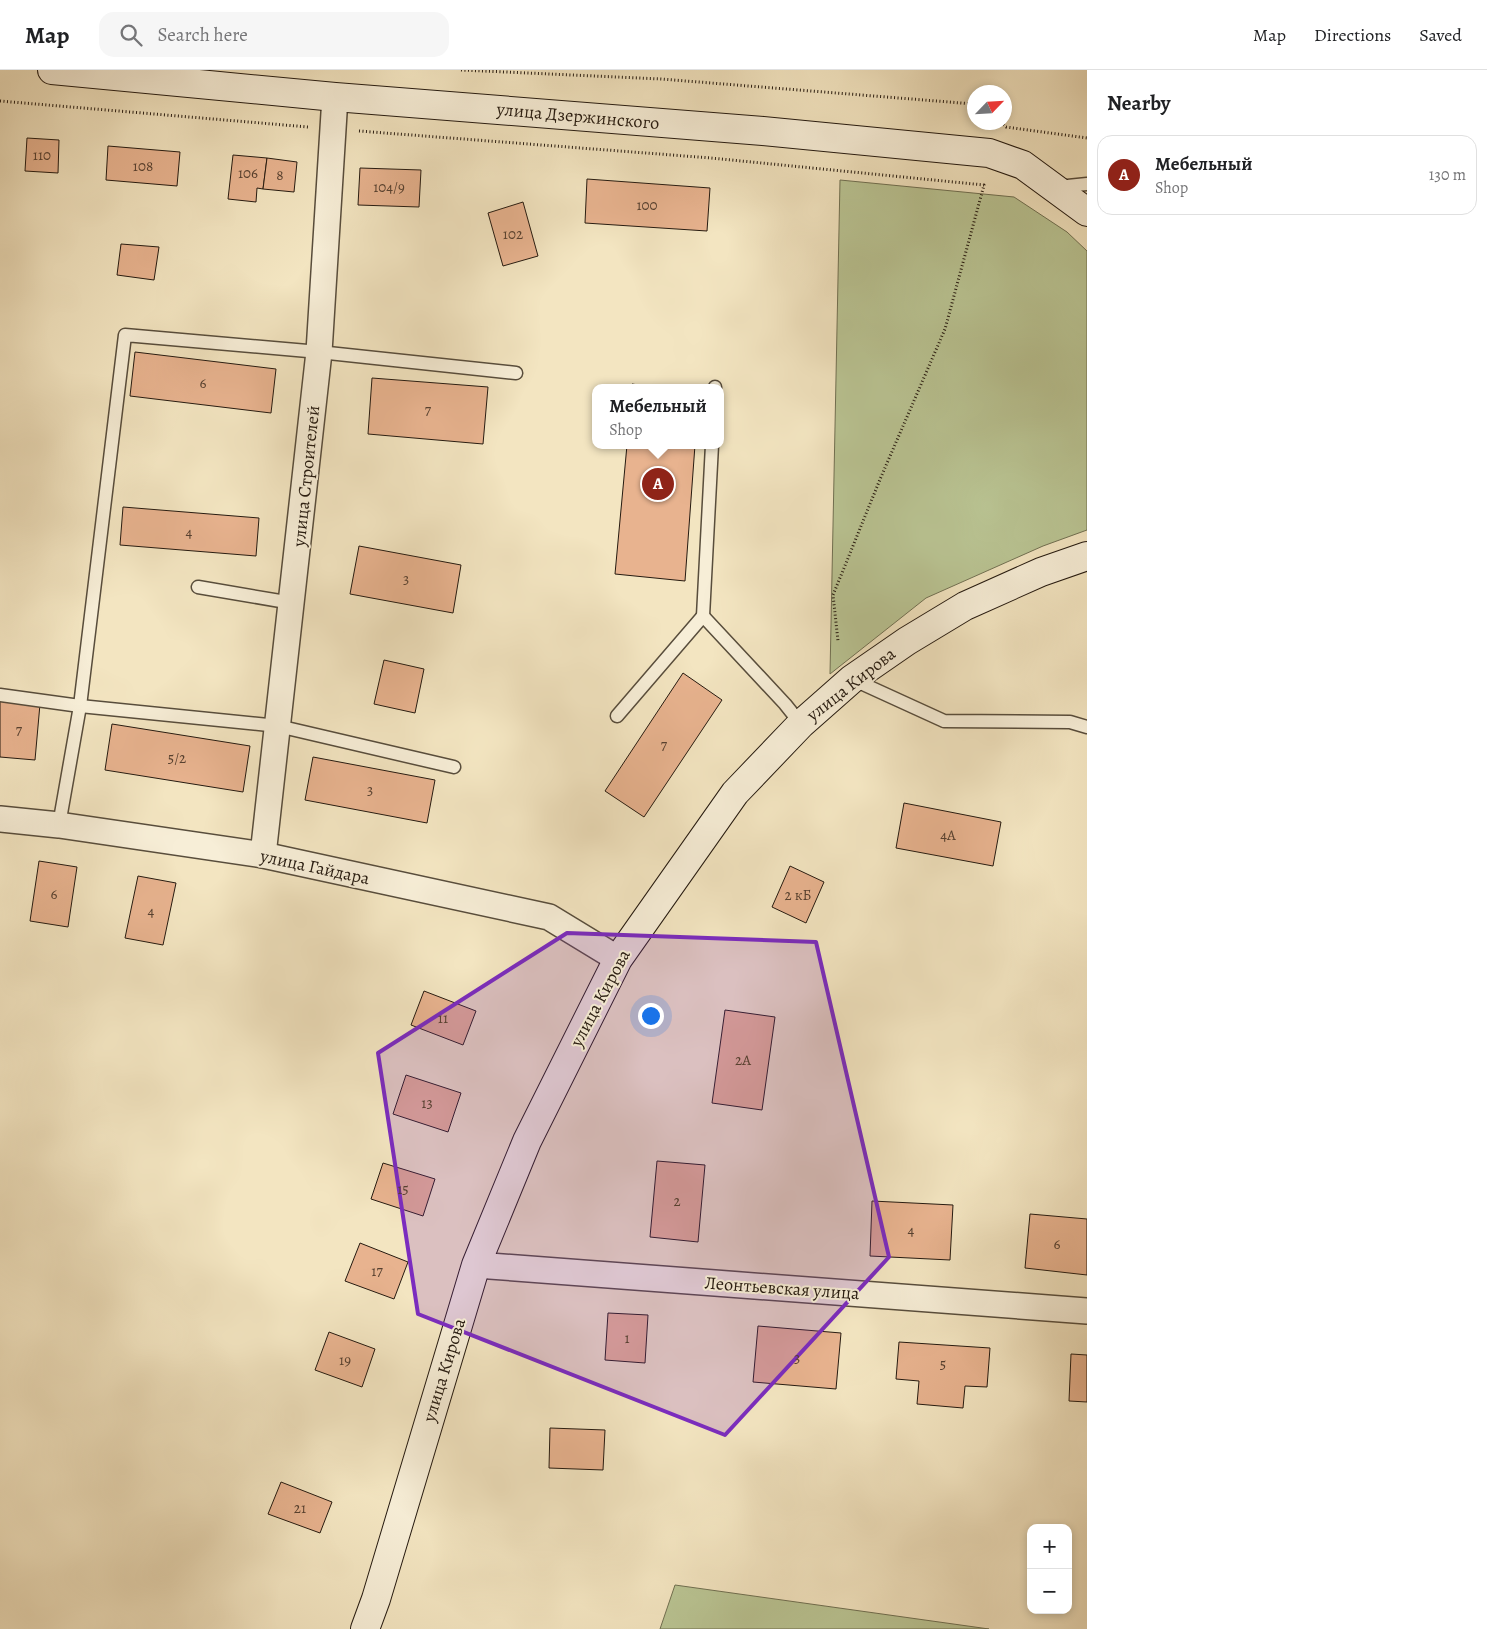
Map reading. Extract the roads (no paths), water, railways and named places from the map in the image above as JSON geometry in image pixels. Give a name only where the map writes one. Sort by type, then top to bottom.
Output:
[{"type":"main road","name":"улица Дзержинского","points":[[52,70],[335,97],[764,131],[989,153],[1023,165],[1087,212]]},
{"type":"main road","name":"улица Кирова","points":[[365,1629],[376,1599],[476,1265],[527,1141],[618,959],[735,793],[801,724],[852,679],[906,641],[965,606],[1041,572],[1087,556]]},
{"type":"street","name":"улица Строителей","points":[[263,854],[319,352],[335,97]]},
{"type":"street","name":"улица Гайдара","points":[[0,819],[59,825],[263,854],[549,918],[618,959]]},
{"type":"street","name":"Леонтьевская улица","points":[[476,1265],[1087,1311]]},
{"type":"lane","points":[[1055,187],[1087,184]]},
{"type":"lane","points":[[59,825],[80,706],[125,335],[319,352],[516,373]]},
{"type":"lane","points":[[617,716],[702,616],[712,449]]},
{"type":"lane","points":[[198,587],[292,603]]},
{"type":"lane","points":[[702,616],[785,704],[801,724]]},
{"type":"lane","points":[[852,679],[944,721],[1070,722],[1087,727]]},
{"type":"lane","points":[[0,695],[80,706],[278,726],[454,767]]},
{"type":"place","name":"Мебельный","points":[[658,484]]}]
